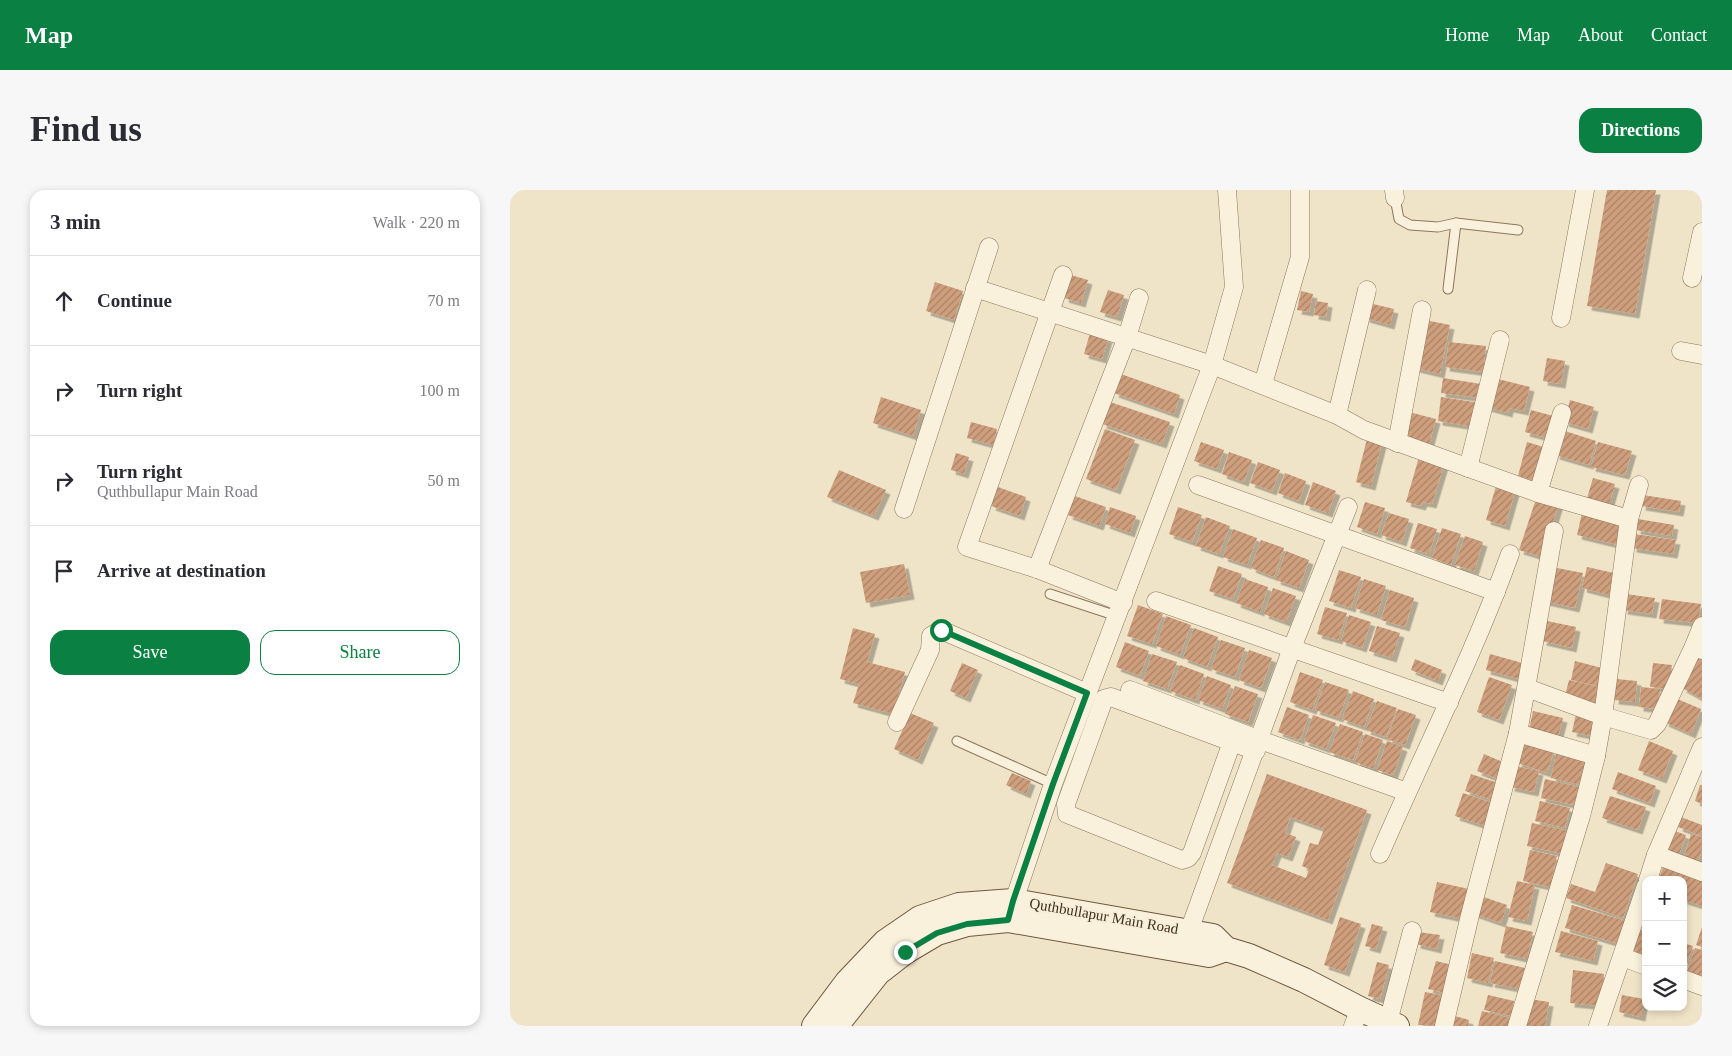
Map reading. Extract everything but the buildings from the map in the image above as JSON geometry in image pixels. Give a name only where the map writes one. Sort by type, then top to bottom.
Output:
[{"type":"main road","name":"Quthbullapur Main Road","points":[[814,1026],[847,982],[885,942],[920,918],[959,905],[1189,931],[1212,936],[1226,949],[1248,956],[1304,980],[1357,1018],[1392,1024]]},
{"type":"main road","name":"Quthbullapur Main Road","points":[[836,1026],[878,973],[905,952],[937,933],[1010,911],[1209,956],[1226,949]]},
{"type":"street","points":[[1010,911],[1053,784],[1212,365],[1234,287],[1227,190]]},
{"type":"street","points":[[1263,384],[1300,257],[1300,190]]},
{"type":"street","points":[[1561,318],[1584,190]]},
{"type":"street","points":[[1692,278],[1702,232]]},
{"type":"street","points":[[904,509],[974,288],[989,247]]},
{"type":"street","points":[[1063,274],[967,547],[1037,569],[1120,609]]},
{"type":"street","points":[[974,288],[1212,365],[1337,415],[1364,430],[1538,493],[1630,519]]},
{"type":"street","points":[[1337,415],[1367,290]]},
{"type":"street","points":[[1037,569],[1127,337],[1139,298]]},
{"type":"street","points":[[1397,442],[1422,310]]},
{"type":"street","points":[[1468,468],[1500,340]]},
{"type":"street","points":[[1681,351],[1702,355]]},
{"type":"street","points":[[1538,493],[1562,413]]},
{"type":"street","points":[[1198,485],[1496,592]]},
{"type":"street","points":[[1517,1026],[1581,816],[1596,756],[1630,519],[1639,485]]},
{"type":"street","points":[[1189,931],[1292,648],[1348,507]]},
{"type":"street","points":[[1444,1026],[1470,915],[1518,733],[1554,532]]},
{"type":"street","points":[[1380,854],[1449,703],[1510,554]]},
{"type":"street","points":[[1156,601],[1449,703]]},
{"type":"street","points":[[1527,688],[1603,716],[1650,730],[1655,728],[1698,648],[1702,626]]},
{"type":"street","points":[[897,722],[930,650],[931,636],[941,630],[1087,693]]},
{"type":"street","points":[[1130,690],[1258,745],[1407,792]]},
{"type":"street","points":[[1232,742],[1192,853],[1188,858],[1182,860],[1066,814],[1066,804],[1104,699],[1111,697],[1232,742],[1258,745]]},
{"type":"street","points":[[1518,733],[1596,756]]},
{"type":"street","points":[[1649,876],[1656,855],[1698,766],[1702,746]]},
{"type":"street","points":[[1656,855],[1702,872]]},
{"type":"street","points":[[1598,1026],[1642,898]]},
{"type":"street","points":[[1392,1024],[1412,931]]},
{"type":"street","points":[[1622,957],[1642,964]]},
{"type":"street","points":[[1687,980],[1702,986]]},
{"type":"lane","points":[[1394,194],[1399,219],[1410,225],[1438,227],[1456,223],[1518,230]]},
{"type":"lane","points":[[1448,289],[1456,223]]},
{"type":"lane","points":[[1050,594],[1120,609]]},
{"type":"lane","points":[[957,741],[1053,784]]},
{"type":"route","points":[[905,952],[937,933],[967,924],[1008,920],[1053,784],[1087,693],[941,630]]}]
